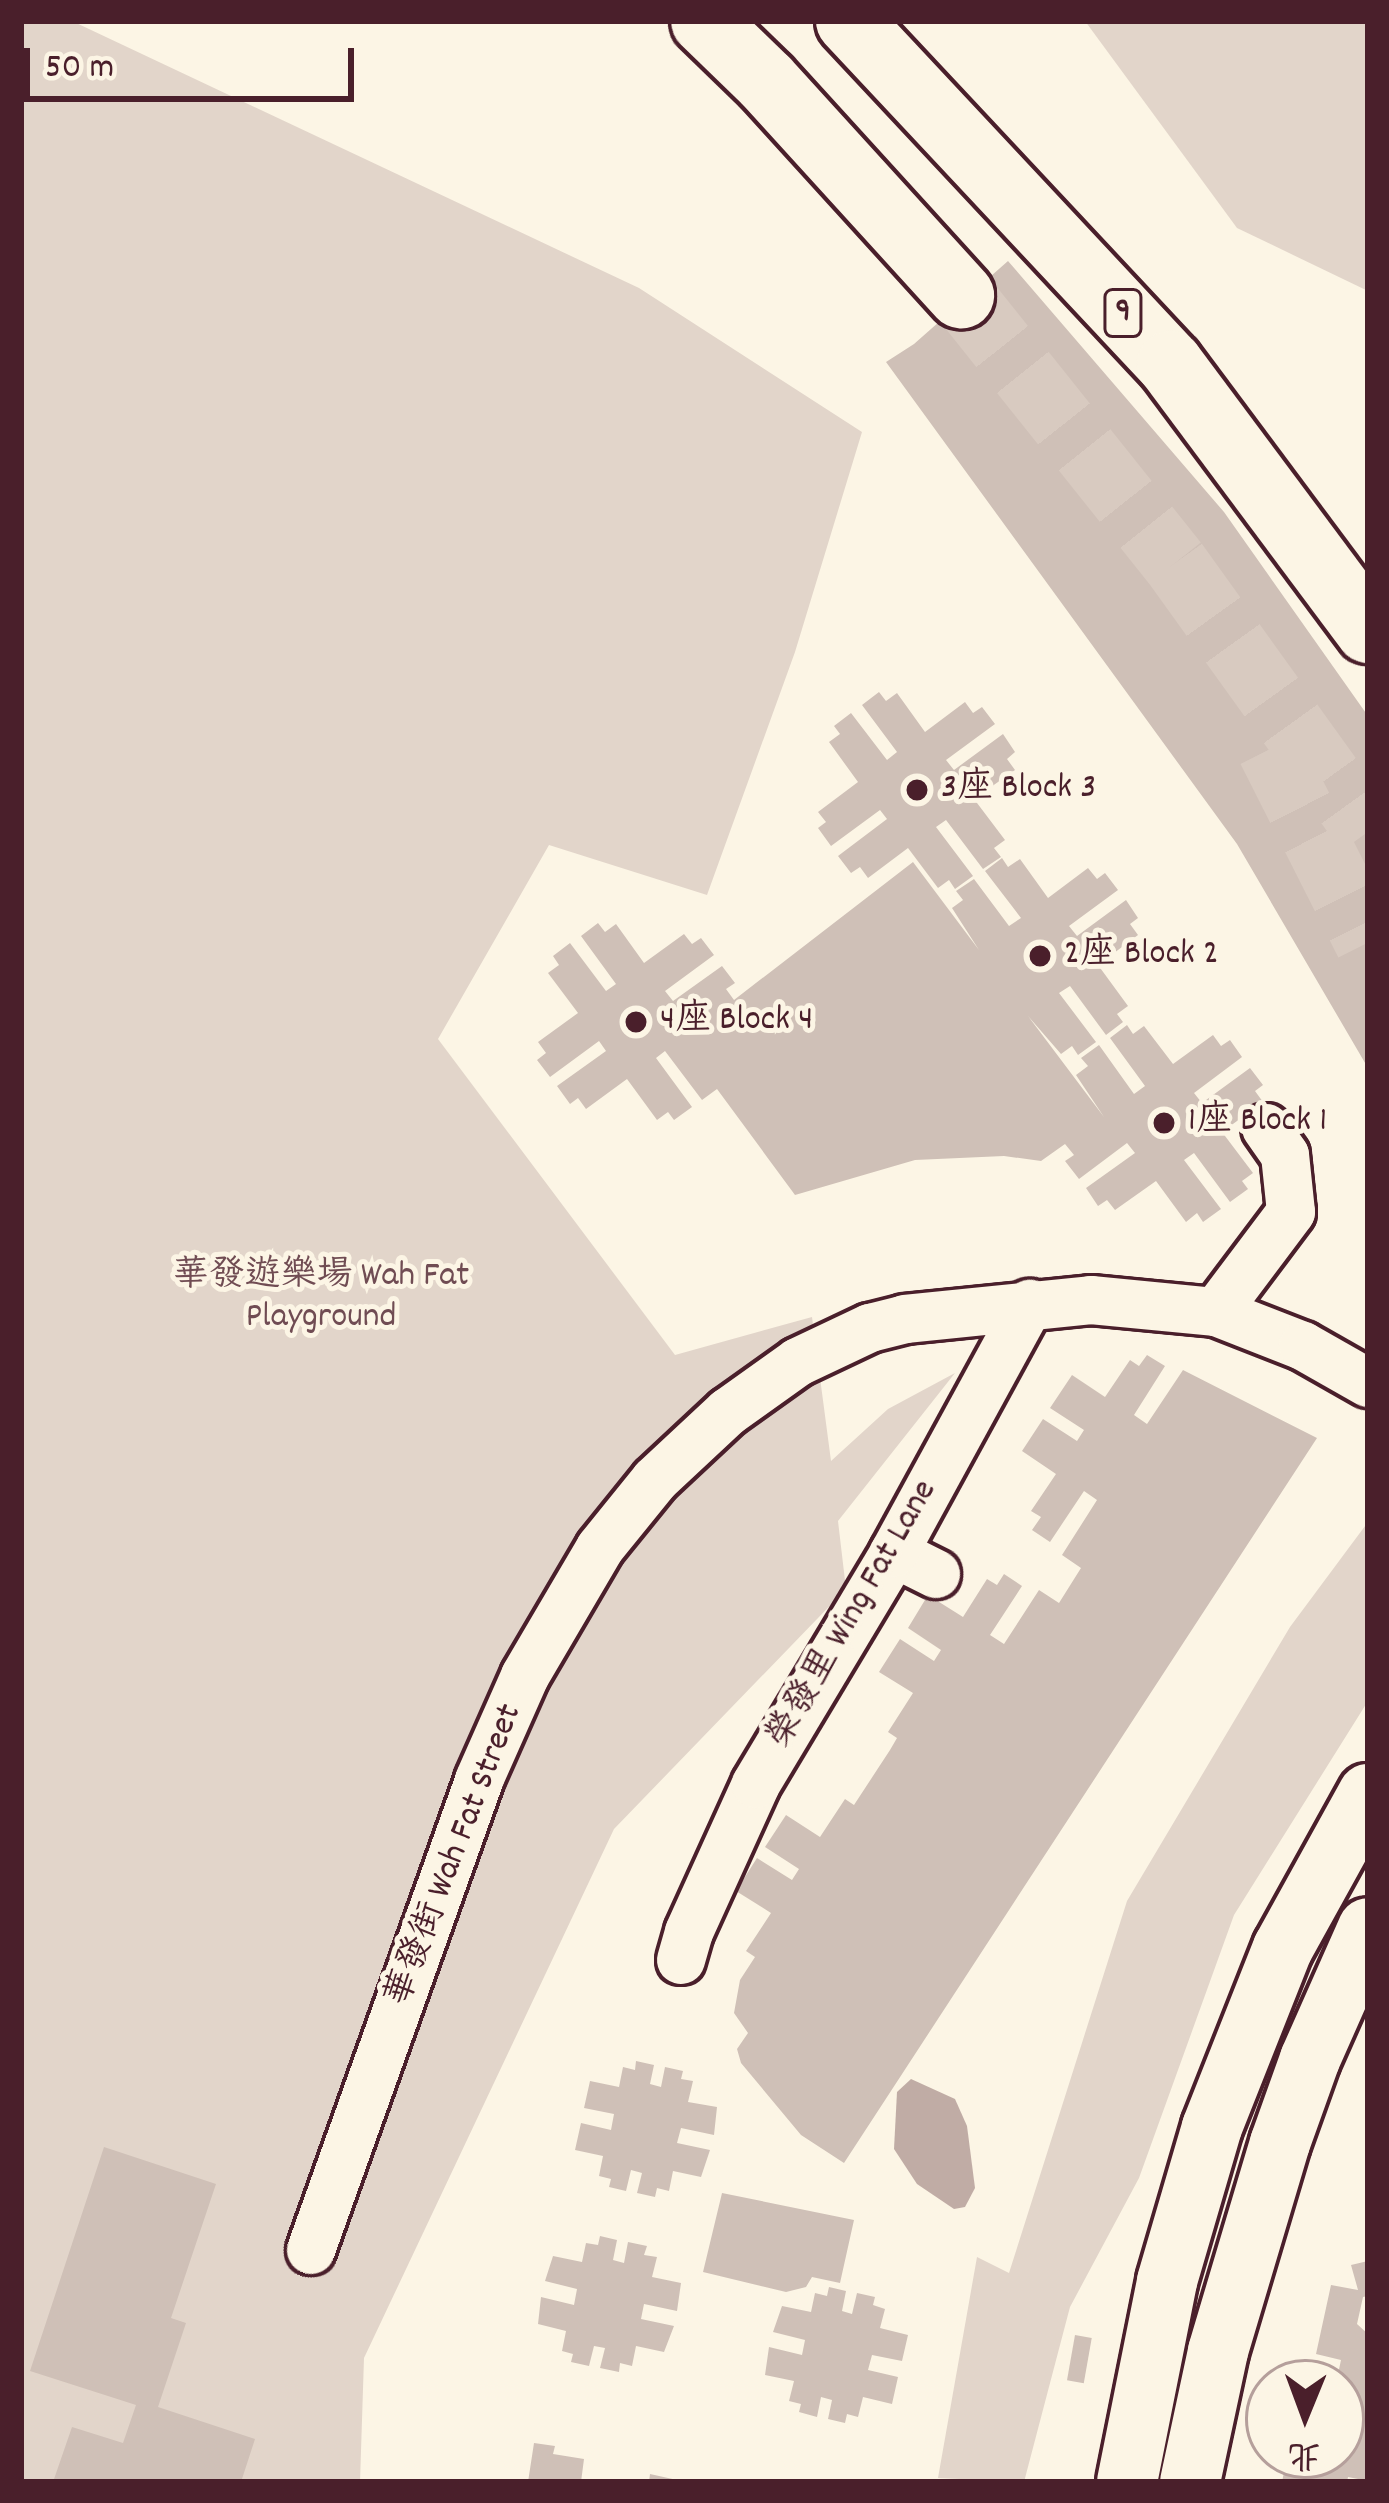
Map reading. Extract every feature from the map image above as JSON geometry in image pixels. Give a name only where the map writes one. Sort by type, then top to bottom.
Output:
[{"type":"highway","points":[[704,21],[766,81],[961,295]]},
{"type":"highway","name":"9","points":[[849,21],[1170,364],[1368,630]]},
{"type":"main road","points":[[1127,2482],[1167,2281],[1211,2127],[1283,1948],[1368,1794]]},
{"type":"main road","points":[[1190,2482],[1219,2351],[1280,2143],[1310,2059],[1368,1928]]},
{"type":"street","points":[[1216,1312],[1292,1212],[1285,1155],[1266,1128]]},
{"type":"street","name":"華發街 Wah Fat Street","points":[[303,2228],[500,1729],[557,1616],[600,1548],[694,1441],[798,1362],[870,1328],[905,1319],[1030,1304],[1140,1302],[1216,1312],[1303,1346],[1368,1383]]},
{"type":"street","name":"榮發里 Wing Fat Lane","points":[[685,1946],[756,1784],[915,1563],[1030,1304]]},
{"type":"green space","name":"華發遊樂場 Wah Fat Playground","points":[[21,21],[72,21],[639,288],[862,432],[795,652],[707,895],[549,845],[438,1039],[675,1355],[812,1317],[831,1461],[888,1409],[955,1373],[838,1521],[846,1589],[614,1829],[364,2358],[360,2482],[21,2482]]},
{"type":"green space","points":[[1085,21],[1368,21],[1368,291],[1237,228]]},
{"type":"green space","points":[[1368,1522],[1368,1701],[1234,1915],[1139,2178],[1070,2307],[1024,2482],[938,2478],[977,2257],[1009,2273],[1127,1901],[1290,1627]]},
{"type":"shaded area","points":[[911,2079],[955,2099],[967,2126],[975,2188],[965,2207],[954,2209],[917,2184],[894,2149],[897,2092]]},
{"type":"building","points":[[1008,261],[1224,512],[1368,716],[1368,1068],[1237,844],[886,362],[914,344]]},
{"type":"building","name":"3座 Block 3","points":[[879,692],[886,701],[897,693],[925,732],[965,702],[973,713],[982,707],[995,724],[946,760],[954,770],[1003,734],[1015,752],[1007,759],[1015,770],[974,799],[1005,840],[994,848],[1001,857],[983,869],[946,820],[936,827],[973,876],[955,889],[949,880],[938,888],[908,848],[868,878],[860,867],[851,873],[838,856],[887,819],[880,810],[831,846],[818,828],[826,822],[818,812],[858,782],[829,742],[840,734],[834,726],[851,713],[887,760],[897,752],[862,705]]},
{"type":"building","points":[[1002,858],[1008,867],[1020,859],[1048,898],[1088,868],[1097,879],[1105,873],[1118,890],[1069,926],[1077,936],[1126,900],[1138,918],[1130,924],[1138,935],[1098,965],[1128,1006],[1117,1014],[1123,1022],[1106,1035],[1070,986],[1059,993],[1096,1042],[1078,1055],[1072,1046],[1061,1054],[1028,1016],[1104,1117],[1076,1075],[1088,1066],[1081,1058],[1099,1045],[1134,1094],[1145,1086],[1110,1038],[1127,1025],[1133,1034],[1144,1026],[1173,1064],[1213,1035],[1221,1046],[1230,1040],[1242,1057],[1194,1093],[1202,1103],[1250,1068],[1263,1085],[1255,1091],[1263,1102],[1222,1132],[1253,1173],[1242,1181],[1248,1189],[1230,1202],[1194,1153],[1184,1160],[1221,1209],[1203,1222],[1197,1213],[1186,1222],[1156,1181],[1115,1210],[1107,1200],[1098,1206],[1086,1188],[1135,1153],[1127,1143],[1079,1179],[1065,1161],[1074,1155],[1065,1144],[1041,1161],[1004,1156],[915,1160],[795,1195],[717,1089],[702,1100],[665,1051],[656,1058],[692,1107],[674,1120],[668,1112],[657,1120],[627,1079],[586,1109],[578,1098],[570,1104],[557,1086],[606,1051],[599,1041],[550,1077],[537,1060],[546,1053],[538,1042],[578,1013],[548,973],[559,965],[553,956],[570,943],[606,991],[616,984],[581,936],[598,923],[605,932],[616,924],[644,963],[684,934],[692,944],[701,938],[714,955],[665,991],[673,1001],[722,966],[735,983],[726,989],[734,1000],[913,862],[979,950],[952,908],[963,900],[956,891],[974,879],[1009,926],[1021,918],[985,871]]},
{"type":"building","points":[[1147,1355],[1165,1366],[1134,1415],[1147,1424],[1183,1370],[1317,1438],[844,2163],[801,2135],[741,2063],[737,2049],[748,2033],[734,2013],[740,1980],[755,1957],[746,1951],[771,1913],[736,1891],[757,1858],[792,1880],[799,1869],[765,1847],[786,1815],[820,1837],[845,1799],[854,1805],[890,1750],[897,1738],[888,1732],[913,1693],[879,1672],[900,1639],[934,1661],[941,1650],[908,1628],[928,1595],[963,1617],[987,1579],[997,1585],[1004,1574],[1022,1586],[990,1635],[1004,1644],[1039,1590],[1059,1603],[1081,1568],[1062,1555],[1097,1500],[1084,1491],[1050,1542],[1032,1530],[1041,1517],[1031,1511],[1056,1474],[1022,1451],[1043,1419],[1077,1441],[1084,1430],[1050,1408],[1072,1375],[1105,1397],[1130,1360],[1139,1366]]},
{"type":"building","points":[[636,2061],[654,2065],[650,2084],[661,2087],[665,2067],[683,2071],[681,2079],[693,2081],[688,2102],[717,2107],[714,2135],[681,2128],[677,2143],[710,2150],[701,2177],[673,2171],[669,2191],[657,2188],[655,2197],[637,2193],[642,2173],[631,2170],[626,2191],[609,2187],[611,2179],[599,2176],[603,2156],[575,2150],[581,2123],[611,2130],[614,2114],[584,2108],[590,2081],[619,2087],[623,2067],[635,2070]]},
{"type":"building","points":[[104,2147],[216,2184],[171,2318],[186,2323],[158,2407],[255,2439],[241,2482],[53,2482],[72,2427],[123,2443],[136,2405],[30,2371]]},
{"type":"building","points":[[722,2193],[854,2220],[840,2283],[812,2277],[806,2287],[786,2292],[703,2272]]},
{"type":"building","points":[[600,2236],[617,2240],[613,2260],[624,2263],[628,2242],[647,2246],[644,2255],[657,2257],[652,2277],[681,2283],[677,2311],[644,2304],[641,2319],[674,2326],[664,2352],[636,2346],[632,2366],[620,2363],[619,2372],[600,2368],[605,2348],[594,2346],[589,2366],[571,2362],[573,2354],[562,2351],[566,2331],[538,2324],[541,2297],[574,2305],[577,2289],[545,2281],[553,2256],[582,2262],[586,2243],[598,2245]]},
{"type":"building","points":[[1368,2261],[1368,2296],[1363,2297],[1357,2324],[1368,2334],[1368,2481],[1358,2479],[1365,2479],[1365,2359],[1316,2354],[1331,2285],[1358,2290],[1351,2265]]},
{"type":"building","points":[[829,2287],[846,2291],[842,2311],[852,2314],[857,2293],[875,2297],[873,2305],[885,2309],[880,2328],[908,2335],[902,2361],[872,2355],[868,2370],[898,2377],[892,2404],[863,2397],[858,2417],[847,2414],[845,2423],[828,2419],[832,2400],[821,2397],[817,2417],[799,2412],[801,2404],[789,2401],[794,2381],[765,2375],[769,2347],[802,2355],[805,2340],[773,2332],[782,2306],[811,2312],[815,2293],[827,2296]]},
{"type":"building","points":[[1075,2335],[1092,2338],[1084,2383],[1067,2380]]},
{"type":"building","points":[[534,2443],[555,2446],[553,2454],[584,2459],[581,2482],[528,2482]]},
{"type":"building","points":[[650,2474],[677,2480],[677,2482],[649,2482]]},
{"type":"building","points":[[1283,2479],[1348,2479],[1347,2482]]},
{"type":"tunnel","points":[[961,295],[1175,563],[1368,832]]},
{"type":"tunnel","points":[[1270,749],[1368,943]]},
{"type":"place","name":"3座 Block 3","points":[[917,790]]},
{"type":"place","name":"2座 Block 2","points":[[1040,956]]},
{"type":"place","name":"4座 Block 4","points":[[636,1022]]},
{"type":"place","name":"1座 Block 1","points":[[1164,1123]]}]
